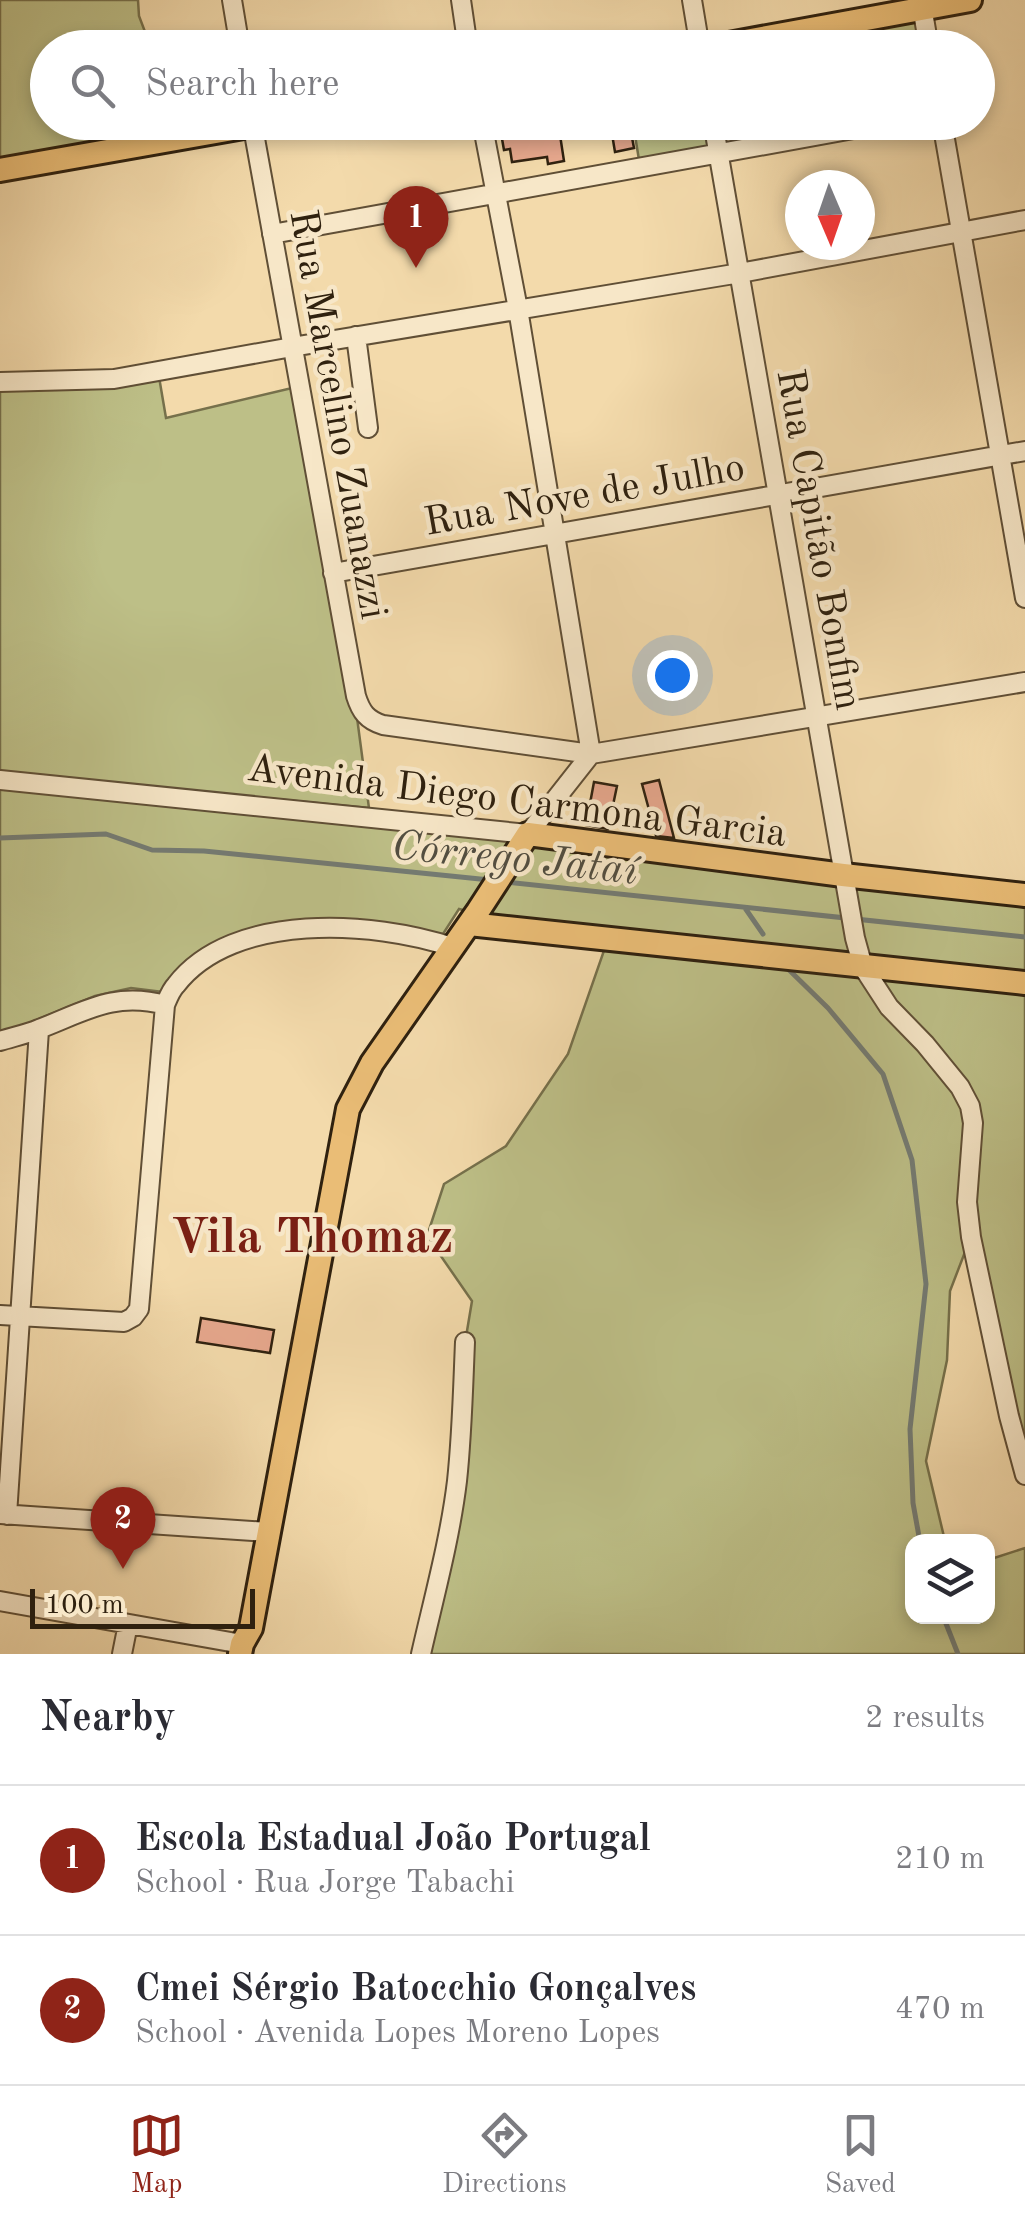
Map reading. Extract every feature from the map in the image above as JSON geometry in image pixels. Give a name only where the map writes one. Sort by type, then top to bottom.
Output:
[{"type":"main road","points":[[795,30],[921,5],[970,0]]},
{"type":"main road","points":[[0,170],[168,140]]},
{"type":"main road","points":[[248,1645],[348,1109],[372,1063],[524,840]]},
{"type":"main road","name":"Avenida Diego Carmona Garcia","points":[[524,840],[1025,894]]},
{"type":"main road","points":[[474,917],[864,968],[1025,983]]},
{"type":"street","points":[[232,0],[237,30]]},
{"type":"street","points":[[461,0],[465,30]]},
{"type":"street","points":[[692,0],[700,30]]},
{"type":"street","points":[[921,5],[926,30]]},
{"type":"street","name":"Rua Marcelino Zuanazzi","points":[[260,140],[292,346],[356,696],[364,716],[384,725],[592,754]]},
{"type":"street","points":[[485,140],[518,309],[592,754]]},
{"type":"street","name":"Rua Capitão Bonfim","points":[[717,140],[855,938],[864,968],[889,1007],[925,1044],[960,1087],[970,1106],[970,1237],[1025,1474]]},
{"type":"street","points":[[272,234],[795,140]]},
{"type":"street","points":[[945,140],[1025,598]]},
{"type":"street","points":[[0,382],[114,379],[740,273],[1025,220]]},
{"type":"street","points":[[356,336],[368,428]]},
{"type":"street","name":"Rua Nove de Julho","points":[[333,573],[1025,451]]},
{"type":"street","points":[[524,840],[592,754],[1025,682]]},
{"type":"street","name":"Avenida Diego Carmona Garcia","points":[[0,780],[524,840]]},
{"type":"street","points":[[0,1314],[118,1322],[133,1317],[140,1304],[165,1005],[176,984],[197,965],[225,946],[264,934],[304,930],[388,930],[452,947]]},
{"type":"street","points":[[0,1041],[39,1030],[103,1003],[134,1000],[165,1005]]},
{"type":"street","points":[[39,1030],[3,1515],[268,1532]]},
{"type":"street","points":[[421,1654],[456,1485],[464,1342]]},
{"type":"street","points":[[1,1607],[248,1645]]},
{"type":"street","points":[[122,1654],[128,1624]]},
{"type":"green space","points":[[0,0],[138,0],[144,30],[30,30],[30,140],[101,140],[103,149],[0,167]]},
{"type":"green space","points":[[916,14],[918,30],[870,30],[869,23]]},
{"type":"green space","points":[[636,140],[712,140],[715,153],[640,166]]},
{"type":"green space","points":[[158,371],[166,418],[292,388],[356,710],[369,808],[0,773],[0,382]]},
{"type":"green space","points":[[0,783],[372,821],[1025,901],[1025,977],[506,921],[459,909],[443,934],[262,929],[163,992],[131,988],[95,996],[0,1032]]},
{"type":"green space","points":[[608,939],[1025,983],[1025,1475],[970,1239],[950,1291],[947,1360],[926,1461],[943,1534],[905,1534],[905,1624],[995,1624],[995,1558],[1025,1548],[1025,1654],[421,1654],[447,1541],[472,1301],[427,1236],[444,1184],[506,1146],[568,1054]]},
{"type":"building","points":[[502,140],[561,140],[564,161],[548,164],[547,157],[512,162],[510,149],[504,150]]},
{"type":"building","points":[[613,140],[632,140],[634,148],[615,152]]},
{"type":"building","points":[[659,780],[674,838],[656,836],[655,829],[632,827],[634,815],[651,817],[642,784]]},
{"type":"building","points":[[594,782],[617,786],[608,829],[586,825]]},
{"type":"building","points":[[201,1318],[274,1330],[270,1353],[197,1342]]},
{"type":"waterway","name":"Córrego Jataí","points":[[0,838],[106,834],[152,850],[204,851],[490,880]]},
{"type":"waterway","name":"Córrego Jataí","points":[[506,882],[1025,937]]},
{"type":"waterway","points":[[745,908],[763,934]]},
{"type":"waterway","points":[[784,965],[828,1008],[883,1074],[912,1160],[926,1284],[910,1429],[913,1503],[919,1534]]},
{"type":"waterway","points":[[946,1624],[958,1654]]},
{"type":"place","name":"Escola Estadual João Portugal","points":[[416,268]]},
{"type":"place","name":"Cmei Sérgio Batocchio Gonçalves","points":[[123,1569]]},
{"type":"district","name":"Vila Thomaz","points":[[312,1234]]}]
